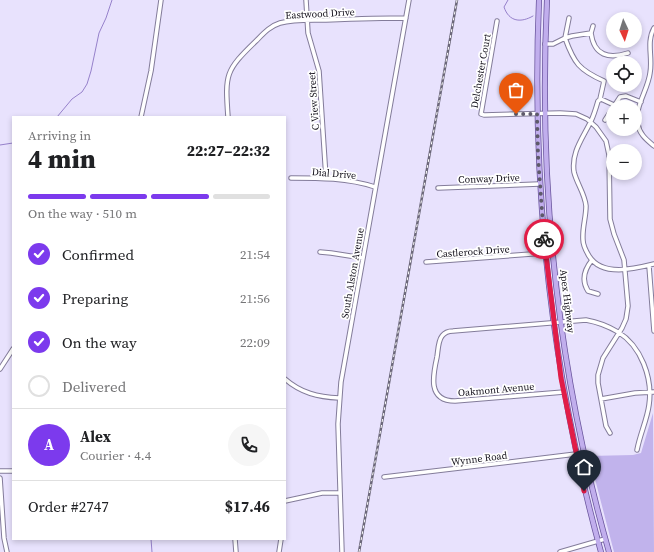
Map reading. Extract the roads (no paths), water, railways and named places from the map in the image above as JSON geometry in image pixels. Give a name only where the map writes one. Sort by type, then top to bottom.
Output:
[{"type":"main road","name":"Apex Highway","points":[[539,0],[537,114],[545,253],[553,322],[564,392],[576,454],[600,552]]},
{"type":"main road","name":"Apex Highway","points":[[547,0],[545,44],[545,114],[549,204],[554,268],[561,322],[578,425],[590,480],[609,552]]},
{"type":"street","points":[[141,116],[151,71],[161,0]]},
{"type":"street","name":"C View Street","points":[[306,0],[310,39],[318,61],[326,178]]},
{"type":"street","name":"South Alston Avenue","points":[[342,552],[338,424],[339,398],[409,0]]},
{"type":"street","name":"Eastwood Drive","points":[[228,116],[227,82],[229,72],[236,61],[267,30],[274,26],[288,22],[308,20],[406,18]]},
{"type":"street","points":[[569,18],[565,38],[573,58],[578,65],[590,75],[604,81],[600,99],[591,122],[576,150],[574,166],[576,179],[586,205],[583,242],[585,249],[592,260],[608,269],[625,269],[654,264]]},
{"type":"street","name":"Delchester Court","points":[[497,21],[481,114],[537,114]]},
{"type":"street","points":[[593,26],[591,33],[592,40],[595,47],[601,52],[609,56],[616,57],[628,53]]},
{"type":"street","points":[[642,100],[650,74],[650,38],[654,28]]},
{"type":"street","points":[[545,44],[553,44],[565,38],[591,33]]},
{"type":"street","points":[[618,100],[623,96],[637,100]]},
{"type":"street","points":[[600,99],[606,101]]},
{"type":"street","points":[[537,114],[576,114],[591,122],[600,131],[607,145],[609,155],[610,219],[614,234],[622,253],[628,306],[626,319],[606,350],[600,365],[598,383],[606,426],[610,433]]},
{"type":"street","points":[[642,134],[654,146]]},
{"type":"street","name":"Dial Drive","points":[[290,178],[326,178],[351,181],[375,187]]},
{"type":"street","name":"Conway Drive","points":[[438,188],[540,184]]},
{"type":"street","points":[[320,252],[331,252],[363,258]]},
{"type":"street","name":"Castlerock Drive","points":[[426,262],[545,253]]},
{"type":"street","points":[[592,260],[585,270],[584,279],[588,291],[598,294]]},
{"type":"street","points":[[649,266],[654,331]]},
{"type":"street","name":"Oakmont Avenue","points":[[564,392],[451,401],[441,397],[434,387],[434,374],[440,338],[445,333],[453,331],[586,320],[598,322],[619,332]]},
{"type":"street","points":[[619,332],[636,350],[641,358],[652,392],[637,450]]},
{"type":"street","points":[[0,369],[12,351]]},
{"type":"street","points":[[286,380],[298,389],[312,395],[339,398]]},
{"type":"street","points":[[601,399],[635,393],[652,392]]},
{"type":"street","name":"Wynne Road","points":[[384,477],[576,454]]},
{"type":"street","points":[[0,471],[12,471]]},
{"type":"street","points":[[0,478],[4,538],[7,552]]},
{"type":"street","points":[[286,501],[322,493],[340,493]]},
{"type":"street","points":[[235,540],[236,552]]},
{"type":"street","points":[[279,552],[281,540]]},
{"type":"street","points":[[560,552],[605,540]]},
{"type":"waterway","points":[[58,116],[72,99],[82,92],[87,84],[99,33],[112,0]]},
{"type":"waterway","points":[[508,0],[504,7],[506,12],[512,18],[516,20],[524,20],[533,16]]},
{"type":"waterway","points":[[0,145],[12,143]]},
{"type":"waterway","points":[[151,540],[152,552]]},
{"type":"railway","points":[[359,552],[457,0]]}]
